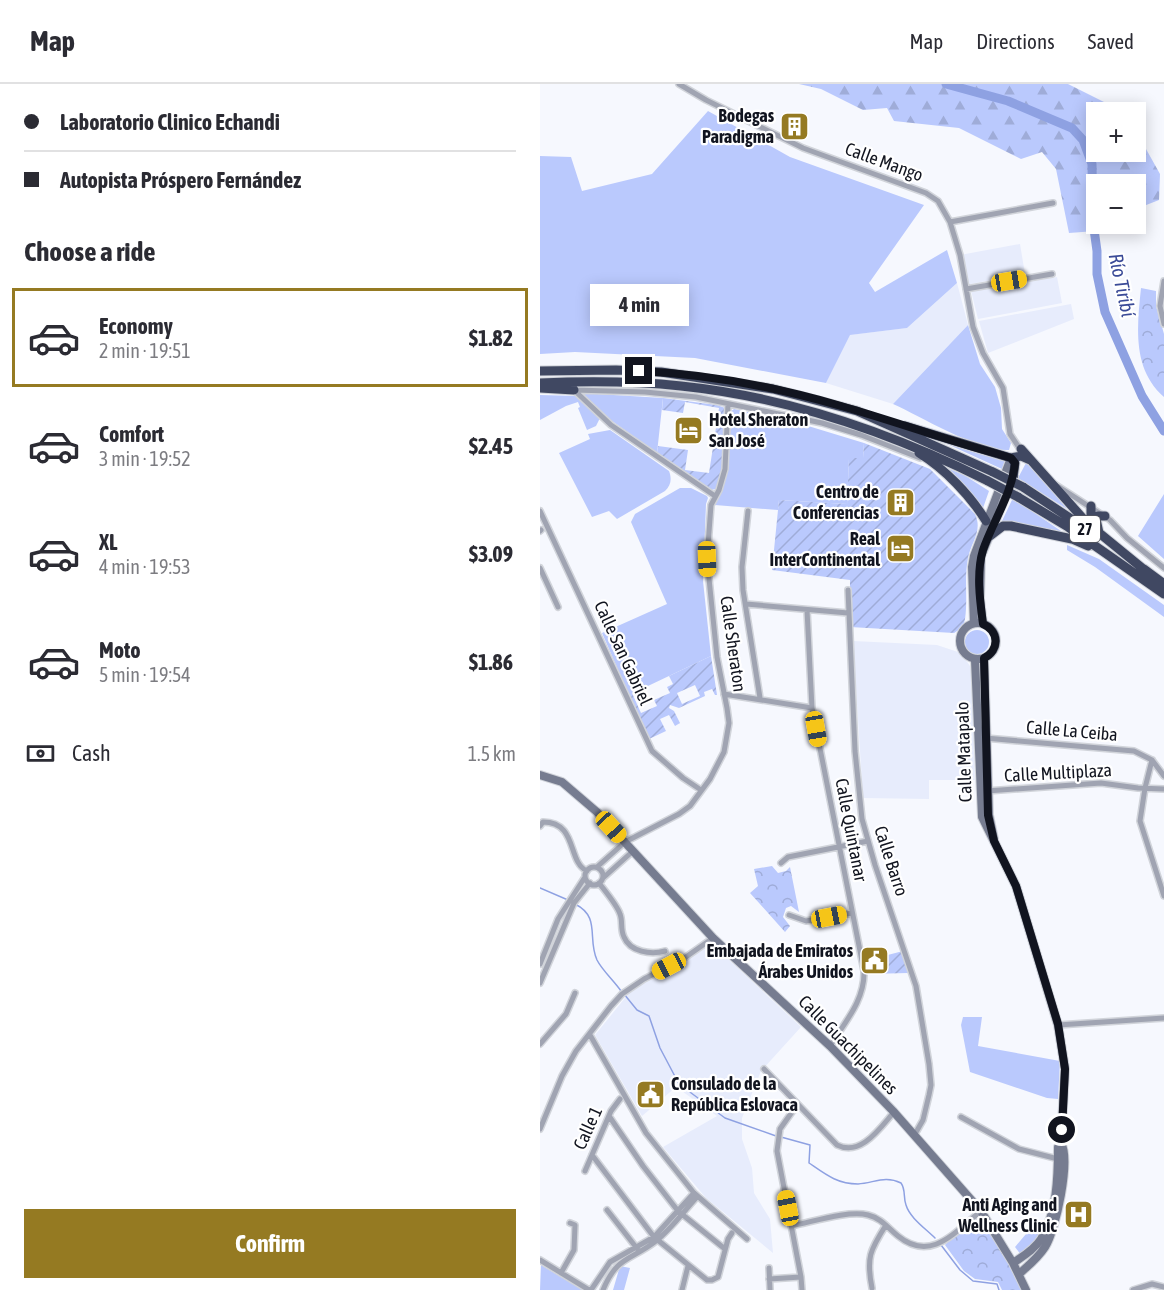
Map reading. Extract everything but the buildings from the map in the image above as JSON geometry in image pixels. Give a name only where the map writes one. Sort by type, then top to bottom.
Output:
[{"type":"highway","name":"27","points":[[540,371],[616,370],[699,376],[773,389],[840,405],[870,416],[1023,487],[1164,584]]},
{"type":"highway","name":"27","points":[[540,383],[626,382],[683,386],[790,406],[869,430],[946,460],[1018,497],[1068,527],[1164,594]]},
{"type":"highway","points":[[540,388],[574,390]]},
{"type":"highway","points":[[870,416],[998,454],[1017,451],[1035,462],[1091,526],[1147,572]]},
{"type":"highway","points":[[869,430],[914,451],[936,465],[966,494],[986,521]]},
{"type":"highway","points":[[1013,478],[1017,451]]},
{"type":"highway","points":[[1091,506],[1091,526]]},
{"type":"highway","points":[[1100,533],[1096,519],[1100,515],[1105,516]]},
{"type":"highway","points":[[990,536],[1003,526],[1072,539],[1124,566]]},
{"type":"street","name":"Calle Mango","points":[[679,84],[802,148],[932,196],[938,201],[950,222],[960,255],[973,327],[982,353],[1003,388],[1010,434],[1017,451]]},
{"type":"street","points":[[950,222],[1053,203]]},
{"type":"street","points":[[966,289],[1052,274]]},
{"type":"street","points":[[1163,322],[1160,306],[1164,281]]},
{"type":"street","points":[[574,390],[662,394],[728,404],[832,426],[888,444],[936,465]]},
{"type":"street","points":[[574,390],[604,419],[655,457],[715,496]]},
{"type":"street","name":"Calle Sheraton","points":[[597,867],[625,842],[690,806],[719,766],[727,740],[729,723],[717,657],[708,574],[711,509],[725,469],[728,404]]},
{"type":"street","points":[[978,624],[972,567],[986,521],[1017,451]]},
{"type":"street","points":[[978,624],[980,568],[984,548],[1013,478]]},
{"type":"street","points":[[1052,483],[1105,516],[1164,568]]},
{"type":"street","points":[[748,511],[742,567],[760,698]]},
{"type":"street","name":"Calle San Gabriel","points":[[540,512],[652,751],[683,778],[701,790]]},
{"type":"street","points":[[540,568],[558,607]]},
{"type":"street","name":"Calle Barro","points":[[848,590],[858,795],[868,841],[915,986],[929,1064],[931,1085],[923,1120],[915,1134]]},
{"type":"street","points":[[746,604],[848,613]]},
{"type":"street","name":"Calle Quintanar","points":[[807,610],[812,708],[864,971],[864,986],[860,999],[830,1046]]},
{"type":"street","points":[[978,624],[991,629],[996,642],[993,651],[980,659],[966,656],[959,643],[964,629],[978,624]]},
{"type":"street","name":"Calle Matapalo","points":[[980,659],[984,791],[982,818],[1016,886],[1058,1024],[1065,1069],[1061,1143],[1058,1147],[1055,1192],[1041,1240],[1030,1252],[1013,1263]]},
{"type":"street","points":[[724,694],[812,708]]},
{"type":"street","name":"Calle La Ceiba","points":[[982,738],[1134,752],[1152,760]]},
{"type":"street","points":[[1152,760],[1164,776]]},
{"type":"street","points":[[1152,760],[1140,821],[1164,896]]},
{"type":"street","name":"Calle Guachipelines","points":[[540,775],[562,782],[597,812],[713,938],[830,1046],[915,1134],[981,1212],[1013,1263],[1026,1290]]},
{"type":"street","name":"Calle Multiplaza","points":[[984,791],[1101,783],[1164,789]]},
{"type":"street","points":[[540,826],[543,822],[548,822],[562,829],[573,844],[579,864],[590,884]]},
{"type":"street","points":[[782,863],[788,857],[868,841]]},
{"type":"street","points":[[540,982],[574,903],[590,884],[601,880],[633,851]]},
{"type":"street","points":[[549,965],[541,962],[558,919],[589,868],[597,867],[602,872],[601,880],[619,911],[624,937],[631,946],[649,953],[665,951]]},
{"type":"street","points":[[789,915],[806,921],[852,913]]},
{"type":"street","points":[[540,1128],[562,1076],[576,1051],[624,993],[644,979],[683,959],[713,938]]},
{"type":"street","points":[[540,1044],[566,1014],[575,993]]},
{"type":"street","points":[[1058,1024],[1164,1018]]},
{"type":"street","points":[[590,1035],[639,1123],[695,1195],[747,1239]]},
{"type":"street","points":[[764,1070],[837,1145],[848,1148],[861,1145],[894,1112]]},
{"type":"street","name":"Calle 1","points":[[585,1171],[609,1116],[620,1099]]},
{"type":"street","points":[[798,1106],[786,1120],[778,1137],[777,1151],[802,1290]]},
{"type":"street","points":[[609,1116],[643,1166],[680,1212],[725,1249]]},
{"type":"street","points":[[961,1117],[1020,1149],[1058,1159]]},
{"type":"street","name":"Calle Matapalo","points":[[1019,1274],[1046,1246],[1054,1227],[1064,1168],[1064,1148],[1061,1143]]},
{"type":"street","points":[[592,1155],[656,1238],[707,1280],[718,1277],[725,1249],[732,1233]]},
{"type":"street","points":[[603,1290],[616,1266],[656,1238],[695,1195]]},
{"type":"street","points":[[607,1210],[638,1250]]},
{"type":"street","points":[[791,1226],[861,1214],[879,1218],[903,1240],[912,1244],[932,1246],[942,1242],[981,1212]]},
{"type":"street","points":[[561,1273],[574,1250],[575,1225],[570,1223]]},
{"type":"street","points":[[872,1288],[868,1257],[886,1225]]},
{"type":"street","points":[[540,1260],[590,1290],[610,1262],[638,1250]]},
{"type":"street","points":[[682,1290],[688,1266]]},
{"type":"street","points":[[769,1268],[770,1289]]},
{"type":"street","points":[[769,1279],[801,1277]]},
{"type":"street","points":[[1133,1290],[1152,1284],[1164,1287]]},
{"type":"shaded area","points":[[1020,244],[1025,274],[965,285],[960,255]]},
{"type":"shaded area","points":[[1057,277],[1062,303],[978,319],[971,291]]},
{"type":"shaded area","points":[[957,283],[968,325],[893,404],[826,383],[849,335],[907,328]]},
{"type":"shaded area","points":[[1071,304],[1074,319],[988,353],[979,321]]},
{"type":"shaded area","points":[[853,641],[937,645],[958,652],[965,659],[972,674],[975,780],[929,780],[929,799],[863,798]]},
{"type":"shaded area","points":[[712,944],[801,1027],[761,1071],[742,1118],[742,1139],[752,1168],[754,1193],[770,1219],[773,1253],[706,1198],[663,1147],[717,1116],[676,1087],[642,1116],[595,1035],[629,993]]},
{"type":"green space","points":[[799,84],[1068,84],[1104,102],[1086,102],[1086,162],[1146,162],[1146,149],[1160,174],[1159,200],[1146,205],[1146,174],[1086,174],[1086,232],[1069,233],[1056,169],[1042,152],[1021,159],[959,128],[894,121],[887,108],[863,110],[821,89]]},
{"type":"green space","points":[[708,111],[790,157],[924,205],[869,283],[875,292],[947,250],[957,283],[907,328],[850,335],[826,383],[695,358],[575,352],[540,354],[540,156],[571,157],[582,191],[652,174]]},
{"type":"green space","points":[[1141,288],[1156,291],[1156,306],[1164,334],[1164,397],[1146,374],[1139,347],[1138,318]]},
{"type":"green space","points":[[968,325],[980,364],[995,387],[1001,408],[1002,429],[1011,443],[1009,450],[997,449],[967,440],[893,404]]},
{"type":"green space","points":[[581,393],[663,398],[657,453],[598,411]]},
{"type":"green space","points":[[540,395],[577,396],[600,418],[596,426],[587,430],[578,408],[580,407],[578,402],[540,420]]},
{"type":"green space","points":[[663,398],[725,408],[723,465],[716,489],[711,490],[657,453],[658,446],[688,450],[685,470],[709,473],[719,408],[685,402],[683,413],[662,410]]},
{"type":"green space","points":[[734,409],[795,422],[864,443],[863,458],[849,459],[847,504],[779,500],[778,510],[715,505],[725,477],[730,412]]},
{"type":"green space","points":[[610,430],[669,471],[670,477],[670,484],[665,491],[617,519],[609,511],[592,517],[559,453],[590,439],[588,434]]},
{"type":"green space","points":[[934,438],[1005,460],[1002,469]]},
{"type":"green space","points":[[864,443],[930,469],[975,514],[978,526],[967,566],[965,619],[963,627],[954,633],[850,627],[850,580],[772,570],[779,500],[847,504],[849,458],[863,458]]},
{"type":"green space","points":[[1026,463],[1029,463],[1067,509],[1018,478]]},
{"type":"green space","points":[[937,464],[964,475],[989,491],[983,508]]},
{"type":"green space","points":[[680,488],[691,488],[708,498],[703,581],[711,656],[629,695],[602,633],[667,604],[631,522],[635,514]]},
{"type":"green space","points":[[1164,494],[1164,559],[1138,536]]},
{"type":"green space","points":[[1012,500],[1017,501],[1064,533],[1019,523],[1001,523]]},
{"type":"green space","points":[[1067,545],[1099,559],[1164,605],[1164,617],[1095,567],[1067,550]]},
{"type":"green space","points":[[977,630],[982,631],[988,637],[988,647],[982,653],[977,654],[972,653],[966,647],[965,642],[966,637],[972,631]]},
{"type":"green space","points":[[711,656],[717,695],[712,689],[704,692],[705,696],[679,708],[670,705],[669,708],[674,711],[680,723],[675,726],[669,715],[660,719],[666,731],[649,739],[629,695],[632,693],[641,713],[657,706],[654,700],[670,693],[667,687],[673,684],[669,676]],"holes":[[[695,685],[700,696],[682,704],[677,693]]]},
{"type":"green space","points":[[772,866],[778,873],[790,867],[799,912],[791,906],[786,908],[783,917],[790,926],[785,932],[750,893],[758,886],[754,869]]},
{"type":"green space","points":[[903,951],[908,973],[869,974],[867,966],[881,963],[880,957]]},
{"type":"green space","points":[[963,1017],[982,1017],[978,1046],[1060,1061],[1058,1099],[1047,1098],[970,1072],[961,1025]]},
{"type":"green space","points":[[980,1218],[993,1235],[1022,1290],[1002,1290],[998,1282],[975,1279],[964,1271],[945,1245],[952,1237]]},
{"type":"green space","points":[[1032,1227],[1040,1233],[1032,1246],[1021,1255],[1015,1247]]},
{"type":"green space","points":[[541,1265],[583,1290],[540,1290]]},
{"type":"green space","points":[[620,1266],[630,1268],[624,1290],[613,1290]]},
{"type":"waterway","name":"Río Tiribí","points":[[946,84],[1008,101],[1072,128],[1083,140],[1092,164],[1097,274],[1105,312],[1142,396],[1164,431]]},
{"type":"waterway","points":[[540,888],[568,900]]},
{"type":"waterway","points":[[575,904],[583,909],[591,922],[597,960],[621,991]]},
{"type":"waterway","points":[[624,994],[637,1010],[649,1016],[660,1048],[679,1084],[725,1118],[776,1136]]},
{"type":"waterway","points":[[781,1137],[810,1145],[809,1163],[837,1180],[851,1184],[880,1180],[901,1183],[908,1210],[914,1219],[935,1238]]},
{"type":"waterway","points":[[941,1245],[960,1270],[973,1281],[997,1284],[999,1290]]},
{"type":"place","name":"Bodegas Paradigma","points":[[795,126]]},
{"type":"place","name":"Hotel Sheraton San José","points":[[688,430]]},
{"type":"place","name":"Centro de Conferencias","points":[[900,502]]},
{"type":"place","name":"Real InterContinental","points":[[901,549]]},
{"type":"place","name":"Embajada de Emiratos Árabes Unidos","points":[[874,961]]},
{"type":"place","name":"Consulado de la República Eslovaca","points":[[650,1094]]},
{"type":"place","name":"Anti Aging and Wellness Clinic","points":[[1078,1215]]},
{"type":"route","points":[[639,371],[699,376],[773,389],[840,405],[1011,458],[1015,463],[1013,478],[981,556],[980,568],[983,624],[991,629],[996,637],[993,651],[984,658],[988,815],[994,841],[1016,886],[1058,1024],[1065,1069],[1062,1130]]}]
